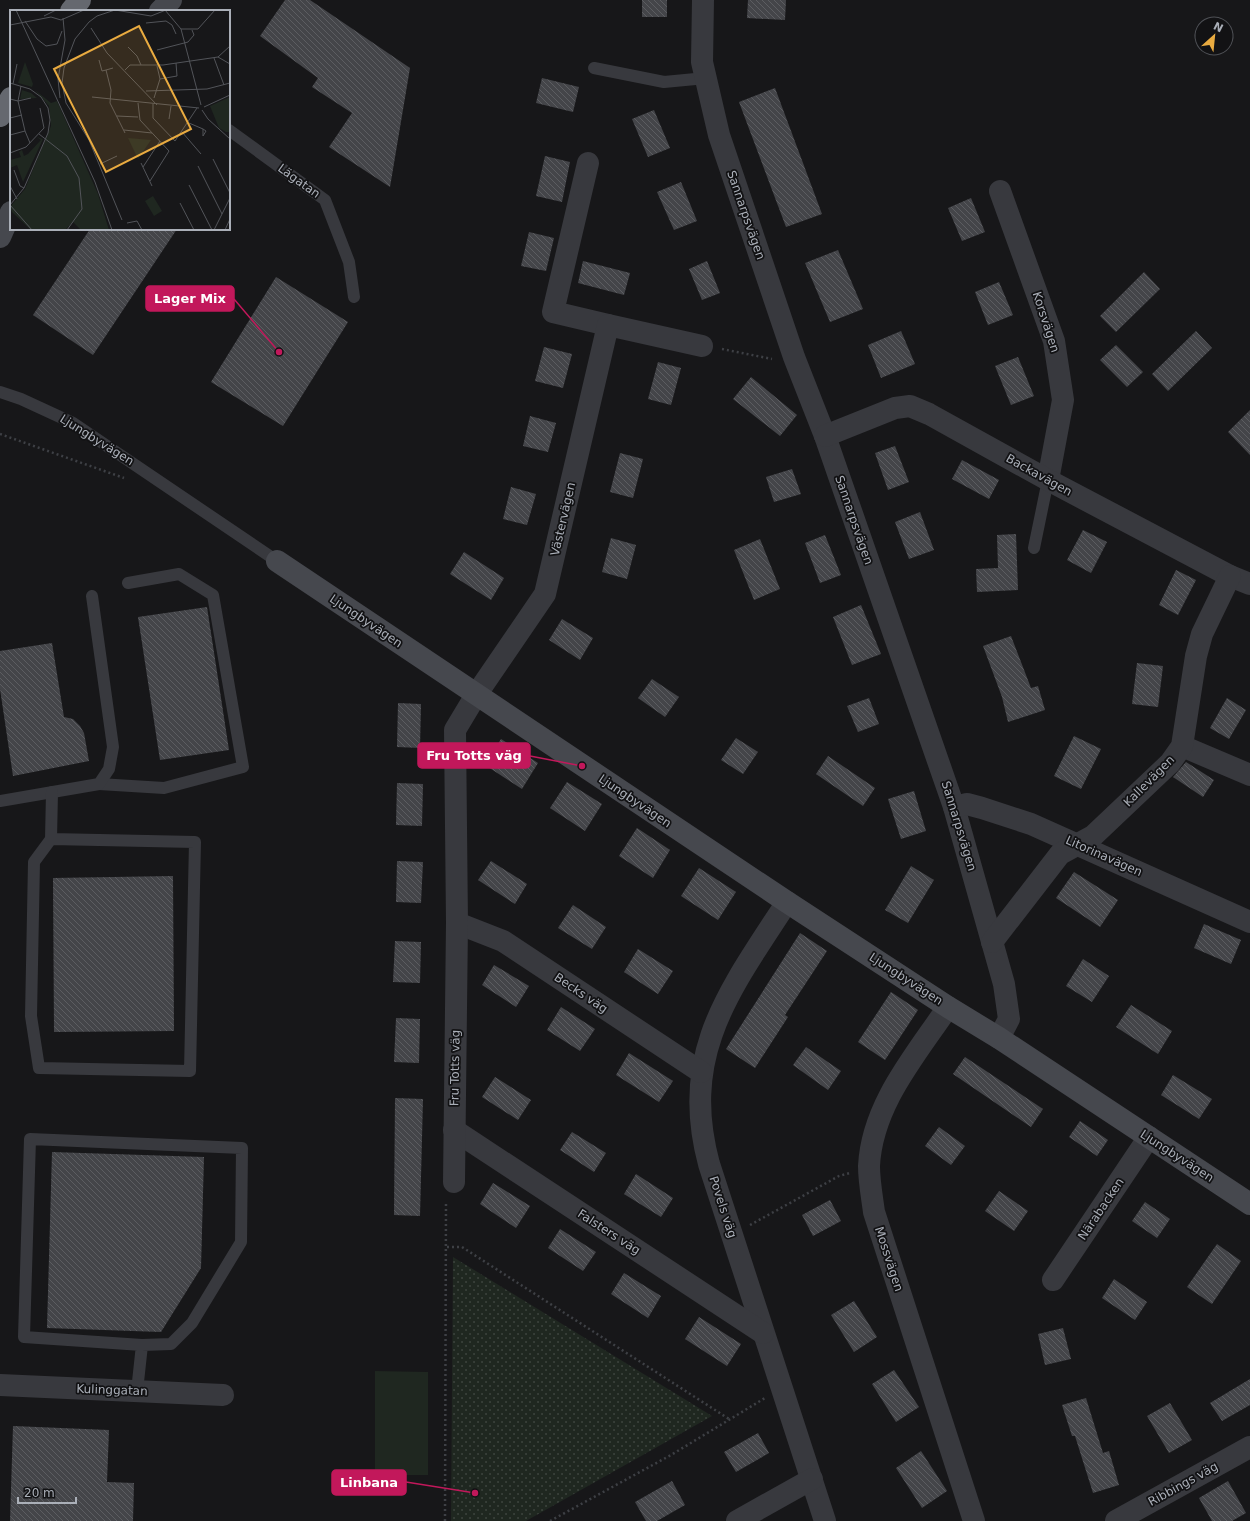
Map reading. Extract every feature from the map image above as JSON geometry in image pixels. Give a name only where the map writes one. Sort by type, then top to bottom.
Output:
[{"type":"highway","points":[[72,10],[80,0]]},
{"type":"highway","points":[[0,116],[10,100]]},
{"type":"street","points":[[161,10],[171,0]]},
{"type":"street","name":"Sannarpsvägen","points":[[703,0],[702,62],[719,135],[794,358],[825,436],[954,806],[1004,984],[1009,1011],[1007,1024],[999,1038]]},
{"type":"street","points":[[588,162],[553,312],[702,346]]},
{"type":"street","name":"Korsvägen","points":[[1000,191],[1054,342],[1063,400],[1048,480]]},
{"type":"street","points":[[0,236],[10,214]]},
{"type":"street","name":"Västervägen","points":[[476,695],[545,594],[608,325]]},
{"type":"street","name":"Backavägen","points":[[825,436],[896,408],[910,406],[929,414],[1048,480],[1230,576],[1250,584]]},
{"type":"street","name":"Ljungbyvägen","points":[[277,561],[787,902],[948,1007],[999,1038],[1250,1204]]},
{"type":"street","name":"Kallevägen","points":[[992,942],[1060,854],[1093,836],[1170,763],[1182,746],[1196,656],[1200,642],[1230,576]]},
{"type":"street","name":"Fru Totts väg","points":[[454,1182],[457,923],[455,730],[476,695]]},
{"type":"street","points":[[1182,746],[1250,775]]},
{"type":"street","name":"Litorinavägen","points":[[954,806],[967,804],[1031,824],[1250,922]]},
{"type":"street","name":"Povels väg","points":[[787,902],[726,998],[710,1036],[701,1072],[700,1114],[705,1149],[763,1333],[825,1521]]},
{"type":"street","name":"Becks väg","points":[[457,923],[503,941],[701,1072]]},
{"type":"street","name":"Mossvägen","points":[[948,1007],[892,1089],[873,1137],[869,1167],[874,1212],[974,1521]]},
{"type":"street","name":"Falsters väg","points":[[454,1130],[763,1333]]},
{"type":"street","name":"Närabacken","points":[[1054,1280],[1149,1138]]},
{"type":"street","name":"Kulinggatan","points":[[0,1386],[223,1395]]},
{"type":"street","name":"Ribbings väg","points":[[1125,1519],[1250,1447]]},
{"type":"street","points":[[737,1521],[812,1479]]},
{"type":"lane","points":[[594,68],[664,82],[706,78]]},
{"type":"lane","name":"Lägatan","points":[[230,131],[325,200],[349,262],[354,297]]},
{"type":"lane","name":"Ljungbyvägen","points":[[0,392],[21,399],[73,423],[277,561]]},
{"type":"lane","points":[[1034,548],[1048,480]]},
{"type":"lane","points":[[0,801],[99,784],[164,788],[243,767],[213,595],[179,574],[128,583]]},
{"type":"lane","points":[[92,596],[113,747],[109,770],[99,784]]},
{"type":"lane","points":[[51,839],[195,842],[190,1071],[39,1068],[31,1016],[34,862],[51,839],[52,792]]},
{"type":"lane","points":[[30,1139],[242,1148],[241,1242],[192,1323],[171,1344],[142,1345],[24,1337],[30,1139]]},
{"type":"lane","points":[[137,1391],[142,1345]]},
{"type":"path","points":[[702,346],[710,346],[773,359],[794,358]]},
{"type":"path","points":[[1,435],[126,479]]},
{"type":"path","points":[[731,1233],[839,1176],[869,1167]]},
{"type":"path","points":[[445,1521],[446,1190],[454,1182]]},
{"type":"path","points":[[447,1247],[462,1247],[729,1419]]},
{"type":"path","points":[[550,1521],[671,1455],[782,1387]]},
{"type":"shaded area","points":[[453,1257],[712,1416],[526,1521],[451,1521]]},
{"type":"shaded area","points":[[375,1371],[428,1372],[428,1475],[375,1475]]},
{"type":"building","points":[[285,0],[310,0],[410,68],[390,187],[329,147],[352,113],[312,87],[318,78],[260,36]]},
{"type":"building","points":[[642,0],[667,0],[667,17],[642,17]]},
{"type":"building","points":[[748,0],[786,0],[785,20],[747,18]]},
{"type":"building","points":[[542,78],[579,87],[573,112],[536,103]]},
{"type":"building","points":[[775,88],[822,214],[786,227],[739,102]]},
{"type":"building","points":[[654,110],[670,148],[648,157],[632,119]]},
{"type":"building","points":[[545,156],[570,162],[562,202],[536,196]]},
{"type":"building","points":[[681,182],[697,221],[674,230],[657,192]]},
{"type":"building","points":[[971,198],[985,232],[962,241],[948,208]]},
{"type":"building","points":[[89,230],[176,230],[93,355],[33,315]]},
{"type":"building","points":[[529,232],[554,238],[546,271],[521,266]]},
{"type":"building","points":[[838,250],[863,309],[830,322],[805,263]]},
{"type":"building","points":[[583,261],[630,273],[624,295],[578,283]]},
{"type":"building","points":[[707,261],[720,293],[702,300],[689,269]]},
{"type":"building","points":[[1144,272],[1160,289],[1116,332],[1100,316]]},
{"type":"building","points":[[276,277],[348,322],[283,426],[211,382]]},
{"type":"building","points":[[999,282],[1013,315],[988,325],[975,292]]},
{"type":"building","points":[[901,331],[915,364],[881,378],[868,345]]},
{"type":"building","points":[[1196,331],[1212,348],[1168,391],[1152,374]]},
{"type":"building","points":[[1116,345],[1143,372],[1127,387],[1100,360]]},
{"type":"building","points":[[544,347],[572,354],[563,388],[535,381]]},
{"type":"building","points":[[1018,357],[1034,396],[1011,405],[995,366]]},
{"type":"building","points":[[658,362],[681,368],[671,405],[648,399]]},
{"type":"building","points":[[751,377],[797,415],[780,436],[733,399]]},
{"type":"building","points":[[1250,410],[1250,455],[1228,432]]},
{"type":"building","points":[[530,416],[556,423],[548,452],[523,446]]},
{"type":"building","points":[[895,446],[909,482],[888,490],[875,453]]},
{"type":"building","points":[[620,453],[643,459],[633,498],[610,492]]},
{"type":"building","points":[[962,460],[999,480],[989,499],[952,479]]},
{"type":"building","points":[[792,469],[801,494],[774,502],[766,477]]},
{"type":"building","points":[[511,487],[536,494],[527,525],[503,519]]},
{"type":"building","points":[[920,512],[934,550],[909,559],[895,522]]},
{"type":"building","points":[[1083,530],[1107,542],[1091,573],[1067,560]]},
{"type":"building","points":[[1016,534],[1018,590],[977,592],[976,569],[998,568],[997,535]]},
{"type":"building","points":[[825,535],[841,575],[820,583],[805,543]]},
{"type":"building","points":[[611,538],[636,545],[627,579],[602,572]]},
{"type":"building","points":[[760,539],[780,589],[754,600],[734,550]]},
{"type":"building","points":[[464,552],[504,578],[491,600],[450,574]]},
{"type":"building","points":[[1176,570],[1196,580],[1178,615],[1159,605]]},
{"type":"building","points":[[861,605],[881,654],[852,665],[833,617]]},
{"type":"building","points":[[207,607],[229,750],[160,760],[138,617]]},
{"type":"building","points":[[562,619],[593,638],[580,660],[549,640]]},
{"type":"building","points":[[1011,636],[1031,688],[1038,686],[1045,710],[1008,722],[1002,697],[983,646]]},
{"type":"building","points":[[52,643],[64,717],[73,719],[84,733],[89,761],[13,776],[0,689],[0,651]]},
{"type":"building","points":[[1137,663],[1163,666],[1158,707],[1132,704]]},
{"type":"building","points":[[652,679],[679,697],[665,717],[638,698]]},
{"type":"building","points":[[869,698],[879,724],[858,732],[847,706]]},
{"type":"building","points":[[1227,698],[1246,710],[1229,739],[1210,728]]},
{"type":"building","points":[[398,703],[421,704],[420,748],[397,747]]},
{"type":"building","points":[[1074,736],[1101,749],[1081,789],[1054,776]]},
{"type":"building","points":[[736,738],[758,752],[743,774],[721,760]]},
{"type":"building","points":[[501,739],[538,763],[522,789],[485,765]]},
{"type":"building","points":[[828,756],[875,788],[863,806],[816,774]]},
{"type":"building","points":[[1186,762],[1214,780],[1203,797],[1173,777]]},
{"type":"building","points":[[567,782],[602,804],[585,831],[550,808]]},
{"type":"building","points":[[397,783],[423,784],[422,826],[396,825]]},
{"type":"building","points":[[914,791],[926,831],[901,839],[888,799]]},
{"type":"building","points":[[637,828],[670,850],[653,878],[619,856]]},
{"type":"building","points":[[397,861],[423,862],[421,903],[396,902]]},
{"type":"building","points":[[491,861],[527,884],[515,904],[478,880]]},
{"type":"building","points":[[911,866],[934,880],[908,923],[885,910]]},
{"type":"building","points":[[699,868],[736,892],[718,920],[681,896]]},
{"type":"building","points":[[1074,872],[1118,900],[1100,927],[1056,898]]},
{"type":"building","points":[[173,876],[174,1031],[54,1032],[53,878]]},
{"type":"building","points":[[573,905],[606,927],[592,949],[558,928]]},
{"type":"building","points":[[1204,924],[1241,940],[1231,964],[1194,948]]},
{"type":"building","points":[[800,933],[827,951],[785,1015],[788,1017],[755,1068],[726,1049]]},
{"type":"building","points":[[395,941],[421,942],[420,983],[393,982]]},
{"type":"building","points":[[638,949],[673,971],[658,994],[624,972]]},
{"type":"building","points":[[1083,959],[1109,976],[1092,1002],[1066,986]]},
{"type":"building","points":[[494,965],[529,986],[516,1007],[482,985]]},
{"type":"building","points":[[891,992],[918,1010],[885,1060],[858,1042]]},
{"type":"building","points":[[1131,1005],[1172,1031],[1158,1054],[1116,1027]]},
{"type":"building","points":[[561,1007],[595,1029],[580,1051],[547,1030]]},
{"type":"building","points":[[396,1018],[420,1019],[419,1063],[394,1062]]},
{"type":"building","points":[[806,1047],[841,1071],[828,1090],[793,1065]]},
{"type":"building","points":[[629,1053],[673,1081],[659,1102],[616,1075]]},
{"type":"building","points":[[965,1057],[1043,1109],[1031,1127],[953,1074]]},
{"type":"building","points":[[1173,1075],[1212,1099],[1199,1119],[1161,1095]]},
{"type":"building","points":[[495,1077],[531,1100],[518,1120],[482,1097]]},
{"type":"building","points":[[395,1098],[423,1099],[420,1216],[394,1215]]},
{"type":"building","points":[[1080,1121],[1108,1140],[1097,1156],[1069,1137]]},
{"type":"building","points":[[939,1127],[965,1146],[951,1165],[925,1146]]},
{"type":"building","points":[[572,1132],[606,1153],[594,1172],[560,1150]]},
{"type":"building","points":[[52,1152],[204,1157],[201,1268],[161,1332],[47,1328]]},
{"type":"building","points":[[636,1174],[673,1198],[661,1217],[624,1194]]},
{"type":"building","points":[[493,1183],[530,1206],[516,1228],[480,1204]]},
{"type":"building","points":[[999,1191],[1028,1211],[1014,1231],[985,1211]]},
{"type":"building","points":[[830,1200],[841,1221],[813,1236],[802,1215]]},
{"type":"building","points":[[1145,1202],[1170,1219],[1157,1238],[1132,1221]]},
{"type":"building","points":[[560,1229],[596,1252],[583,1271],[548,1248]]},
{"type":"building","points":[[1217,1244],[1241,1261],[1212,1304],[1187,1287]]},
{"type":"building","points":[[624,1273],[661,1296],[648,1318],[611,1294]]},
{"type":"building","points":[[1114,1279],[1147,1302],[1135,1320],[1102,1298]]},
{"type":"building","points":[[854,1301],[877,1337],[854,1352],[831,1315]]},
{"type":"building","points":[[699,1317],[741,1344],[727,1366],[685,1339]]},
{"type":"building","points":[[1063,1328],[1071,1359],[1045,1365],[1038,1334]]},
{"type":"building","points":[[894,1370],[919,1407],[896,1422],[872,1384]]},
{"type":"building","points":[[1250,1379],[1250,1405],[1222,1421],[1210,1403]]},
{"type":"building","points":[[1086,1398],[1103,1453],[1109,1451],[1119,1485],[1093,1493],[1075,1436],[1072,1436],[1062,1405]]},
{"type":"building","points":[[1170,1403],[1192,1440],[1169,1453],[1147,1416]]},
{"type":"building","points":[[13,1426],[109,1430],[107,1482],[134,1483],[133,1521],[10,1521]]},
{"type":"building","points":[[758,1433],[769,1453],[736,1472],[724,1452]]},
{"type":"building","points":[[921,1451],[947,1491],[922,1508],[896,1468]]},
{"type":"building","points":[[672,1481],[685,1505],[657,1521],[646,1521],[635,1502]]},
{"type":"building","points":[[1228,1481],[1246,1513],[1232,1521],[1212,1521],[1199,1498]]},
{"type":"place","name":"Lager Mix","points":[[279,352]]},
{"type":"place","name":"Fru Totts väg","points":[[582,766]]},
{"type":"place","name":"Linbana","points":[[475,1493]]}]
